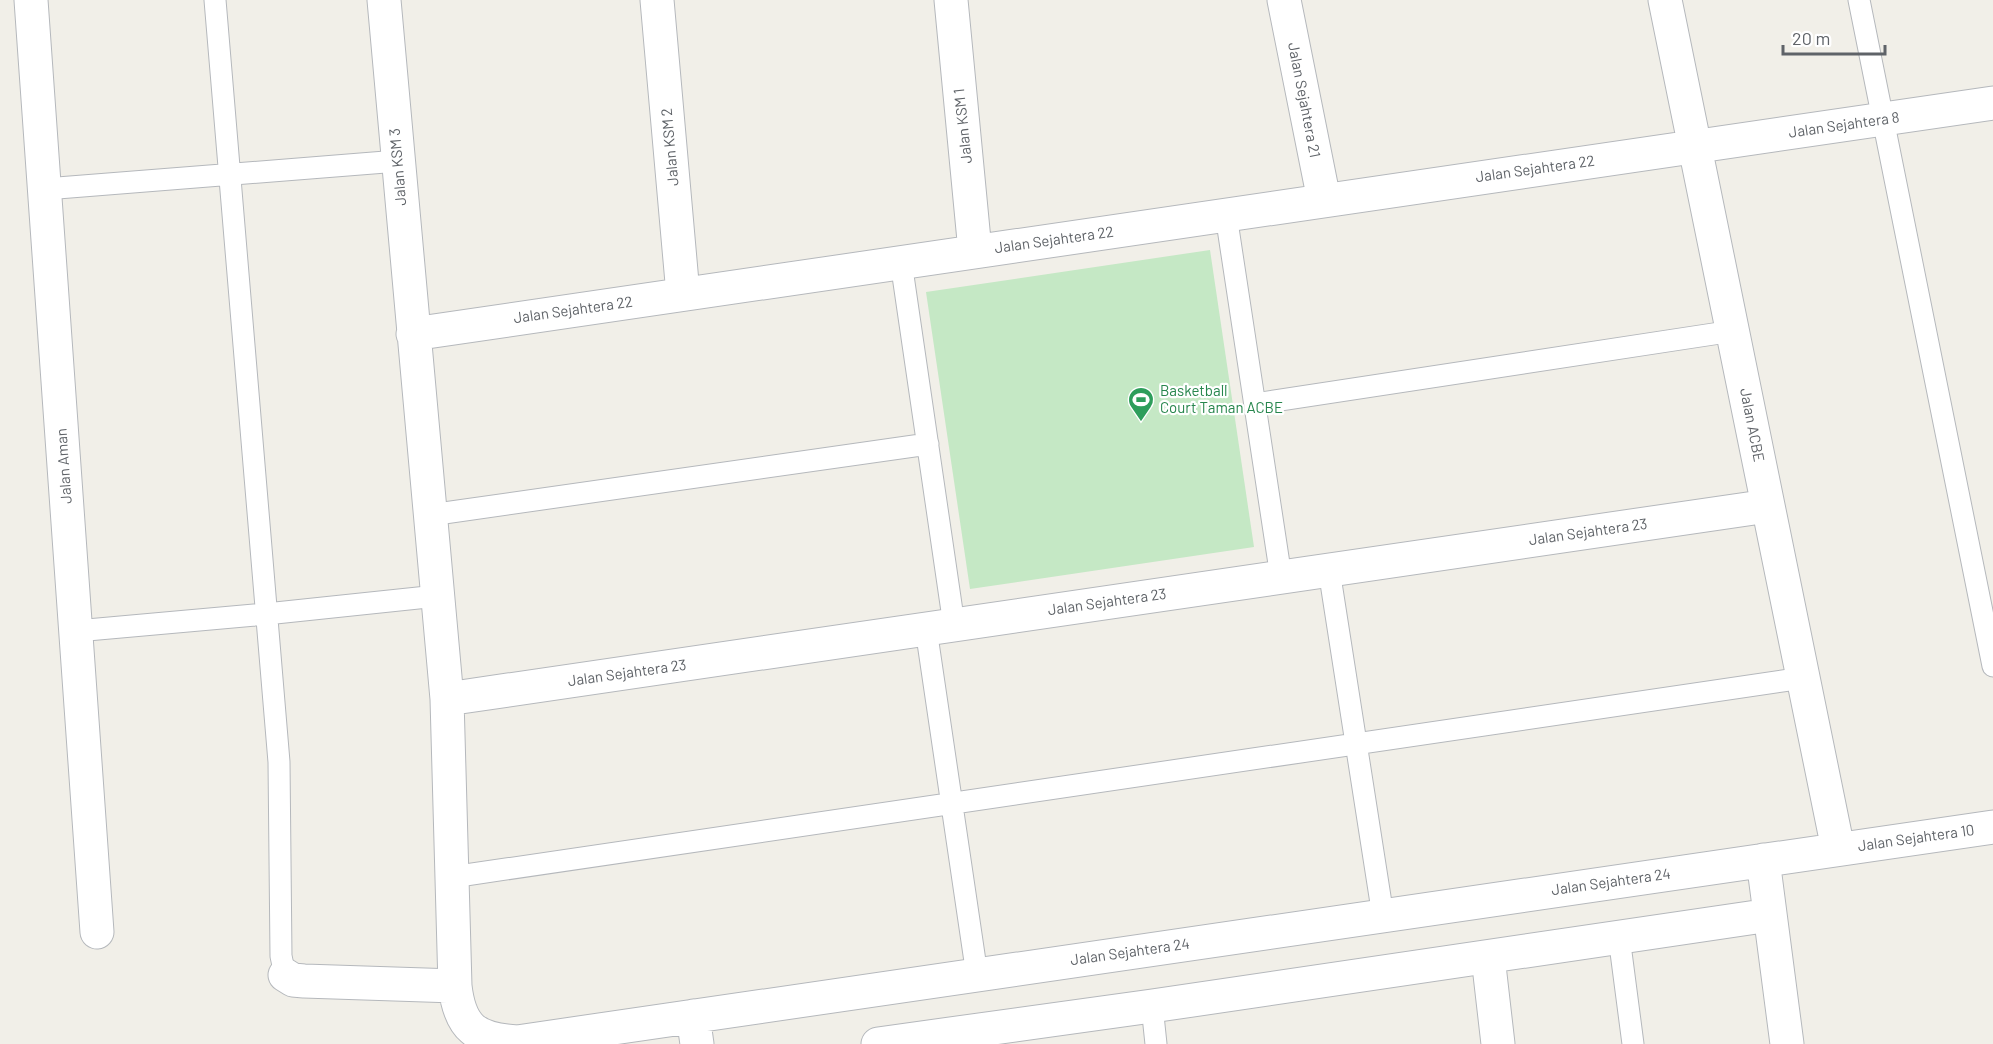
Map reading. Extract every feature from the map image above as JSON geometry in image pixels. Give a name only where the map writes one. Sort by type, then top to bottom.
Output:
[{"type":"street","name":"Jalan Aman","points":[[31,0],[97,932]]},
{"type":"street","name":"Jalan KSM 3","points":[[384,0],[447,699]]},
{"type":"street","name":"Jalan KSM 2","points":[[657,0],[683,294]]},
{"type":"street","name":"Jalan KSM 1","points":[[951,0],[975,251]]},
{"type":"street","name":"Jalan Sejahtera 21","points":[[1284,0],[1324,200]]},
{"type":"street","name":"Jalan ACBE","points":[[1665,0],[1838,849]]},
{"type":"street","name":"Jalan Sejahtera 8","points":[[1695,146],[1993,103]]},
{"type":"street","name":"Jalan Sejahtera 22","points":[[413,334],[1695,146]]},
{"type":"street","name":"Jalan Sejahtera 23","points":[[447,699],[1768,506]]},
{"type":"street","name":"Jalan Sejahtera 24","points":[[447,699],[457,1004],[464,1022],[478,1034],[495,1040],[517,1042],[695,1030],[978,975],[1838,849]]},
{"type":"street","name":"Jalan Sejahtera 10","points":[[1838,849],[1993,827]]},
{"type":"street","points":[[1763,860],[1787,1044]]},
{"type":"street","points":[[878,1044],[1770,915]]},
{"type":"street","points":[[1488,957],[1498,1044]]},
{"type":"street","points":[[285,975],[293,980],[303,981],[455,986]]},
{"type":"lane","points":[[215,0],[279,762],[281,956],[285,975]]},
{"type":"lane","points":[[1859,0],[1993,666]]},
{"type":"lane","points":[[45,189],[398,161]]},
{"type":"lane","points":[[1226,215],[1281,577]]},
{"type":"lane","points":[[901,262],[928,444],[952,803],[978,975]]},
{"type":"lane","points":[[1255,404],[1733,332]]},
{"type":"lane","points":[[430,515],[928,444]]},
{"type":"lane","points":[[1329,570],[1383,916]]},
{"type":"lane","points":[[76,631],[437,596]]},
{"type":"lane","points":[[452,877],[1803,678]]},
{"type":"lane","points":[[1619,937],[1633,1044]]},
{"type":"lane","points":[[1152,1006],[1156,1044]]},
{"type":"green space","points":[[1210,250],[1254,547],[970,589],[926,292]]},
{"type":"place","name":"Basketball Court Taman ACBE","points":[[1141,423]]}]
